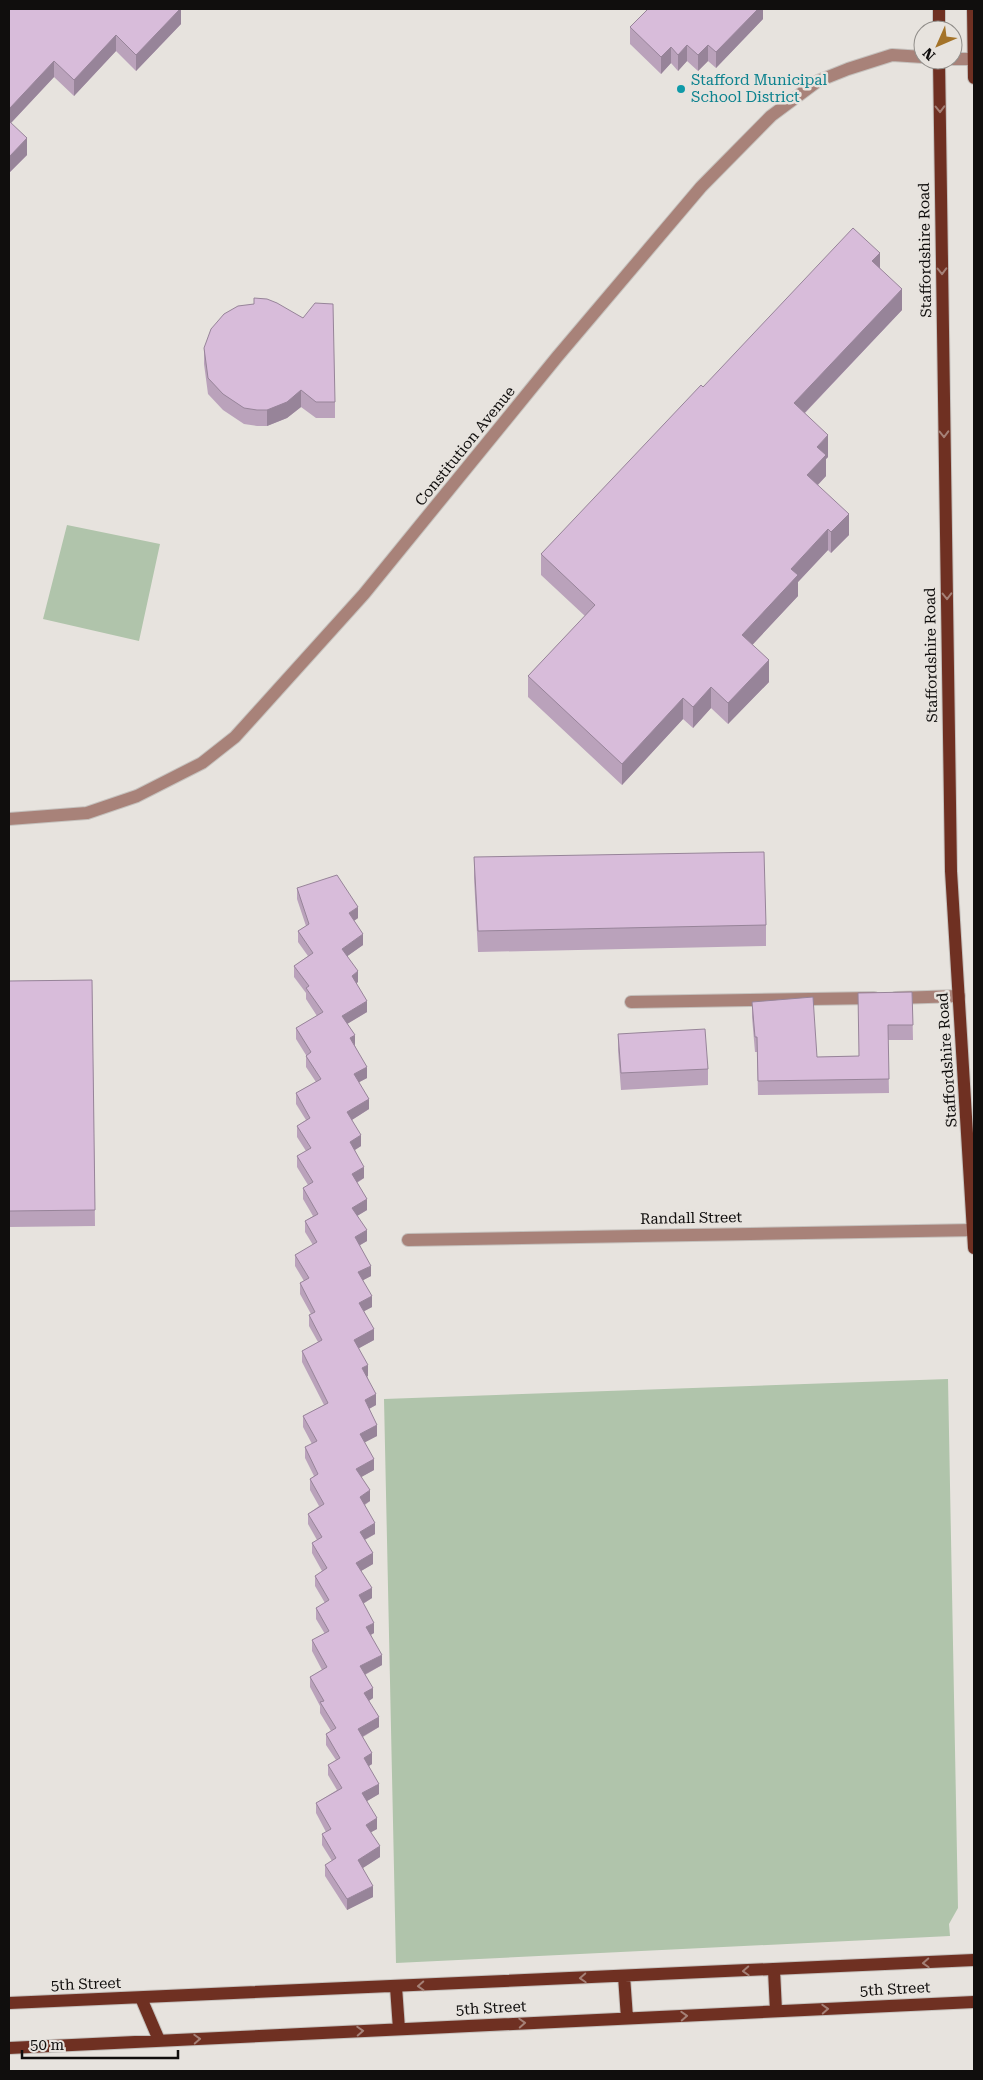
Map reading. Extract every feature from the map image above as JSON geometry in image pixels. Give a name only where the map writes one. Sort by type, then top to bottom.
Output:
[{"type":"main road","points":[[973,9],[974,78]]},
{"type":"main road","name":"Staffordshire Road","points":[[940,70],[951,871],[974,1248]]},
{"type":"main road","name":"5th Street","points":[[9,2003],[974,1960]]},
{"type":"main road","points":[[774,1970],[776,2011]]},
{"type":"main road","points":[[624,1976],[627,2018]]},
{"type":"main road","points":[[396,1987],[399,2029]]},
{"type":"main road","points":[[140,1998],[158,2040]]},
{"type":"main road","name":"5th Street","points":[[9,2048],[974,2002]]},
{"type":"street","name":"Constitution Avenue","points":[[9,819],[87,813],[137,796],[202,763],[234,738],[364,594],[557,357],[701,187],[770,116],[818,82],[848,69],[892,55],[913,57]]},
{"type":"street","points":[[631,1002],[959,996]]},
{"type":"street","name":"Randall Street","points":[[408,1240],[974,1230]]},
{"type":"green space","points":[[67,525],[160,544],[139,641],[43,619]]},
{"type":"green space","points":[[948,1379],[958,1908],[949,1924],[950,1936],[396,1963],[384,1399]]},
{"type":"building","points":[[9,9],[180,9],[136,55],[116,35],[74,80],[54,61],[9,109]]},
{"type":"building","points":[[648,9],[758,9],[716,52],[708,45],[698,55],[687,45],[678,55],[671,47],[661,57],[630,27]]},
{"type":"building","points":[[9,121],[27,138],[9,157]]},
{"type":"building","points":[[853,228],[880,253],[872,261],[902,289],[794,403],[828,435],[817,447],[826,455],[807,475],[849,514],[831,532],[828,529],[791,569],[798,575],[742,635],[769,660],[728,703],[711,687],[693,707],[683,698],[622,764],[528,676],[595,605],[541,554],[701,385],[703,387]]},
{"type":"building","points":[[254,298],[267,299],[277,303],[303,318],[315,303],[333,304],[335,402],[316,402],[301,390],[287,402],[267,410],[244,408],[223,394],[208,378],[204,348],[211,329],[224,314],[238,306],[254,304]]},
{"type":"building","points":[[764,852],[766,925],[478,931],[474,857]]},
{"type":"building","points":[[337,875],[358,907],[349,913],[363,934],[342,949],[358,971],[352,976],[367,1001],[342,1016],[355,1035],[350,1038],[367,1067],[354,1074],[369,1099],[347,1112],[361,1135],[350,1142],[364,1167],[352,1174],[367,1199],[352,1208],[367,1230],[355,1237],[371,1266],[358,1272],[372,1296],[359,1303],[374,1329],[354,1340],[368,1365],[362,1368],[376,1394],[365,1400],[377,1425],[360,1434],[374,1459],[356,1469],[370,1490],[360,1497],[375,1523],[360,1532],[373,1553],[356,1563],[372,1588],[359,1595],[374,1623],[366,1627],[382,1655],[360,1666],[373,1688],[364,1693],[379,1717],[358,1729],[372,1753],[364,1758],[379,1784],[362,1793],[377,1818],[366,1825],[380,1846],[358,1860],[373,1886],[347,1899],[325,1865],[336,1858],[322,1834],[331,1829],[316,1803],[342,1788],[328,1765],[340,1758],[326,1734],[336,1728],[320,1702],[324,1701],[310,1677],[327,1667],[312,1640],[329,1631],[316,1608],[329,1600],[315,1576],[327,1568],[312,1543],[322,1537],[308,1514],[324,1504],[310,1479],[318,1474],[305,1447],[317,1441],[303,1416],[328,1403],[302,1351],[322,1340],[309,1315],[315,1312],[300,1283],[309,1278],[295,1255],[317,1242],[305,1221],[318,1214],[303,1188],[313,1182],[297,1156],[311,1148],[297,1126],[310,1118],[296,1093],[321,1079],[306,1056],[311,1052],[296,1028],[323,1012],[306,988],[309,986],[294,966],[313,953],[298,931],[309,924],[297,888]]},
{"type":"building","points":[[92,980],[95,1210],[9,1211],[9,981]]},
{"type":"building","points":[[912,992],[913,1025],[888,1025],[889,1079],[758,1081],[757,1037],[755,1037],[752,1002],[813,997],[817,1057],[859,1056],[858,993]]},
{"type":"building","points":[[705,1029],[708,1069],[621,1073],[618,1034]]},
{"type":"place","name":"Stafford Municipal School District","points":[[681,89]]}]
